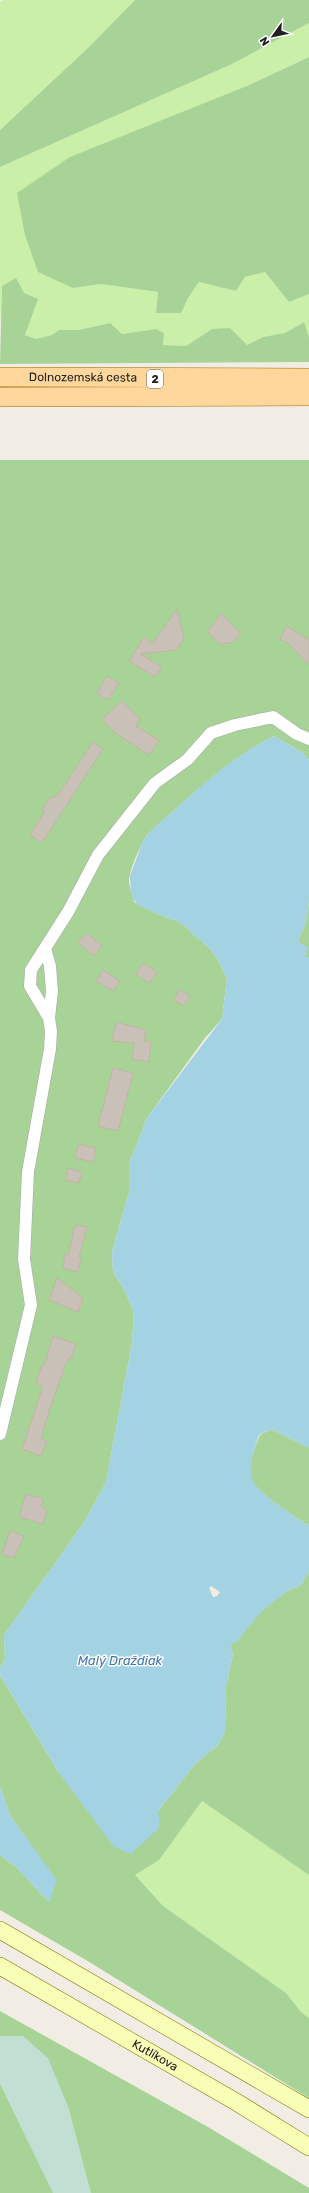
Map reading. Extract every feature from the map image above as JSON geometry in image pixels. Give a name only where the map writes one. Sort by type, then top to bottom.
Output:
[{"type":"main road","name":"Dolnozemská cesta","points":[[0,377],[309,378]]},
{"type":"main road","name":"Dolnozemská cesta","points":[[0,397],[309,396]]},
{"type":"main road","points":[[0,1930],[309,2109]]},
{"type":"main road","name":"Kutlíkova","points":[[0,1966],[232,2099],[309,2147]]},
{"type":"street","points":[[49,1018],[30,986],[31,970],[68,912],[98,855],[155,783],[187,760],[212,733],[235,725],[273,717],[297,734],[309,739]]},
{"type":"street","points":[[0,1434],[31,1305],[24,1259],[28,1172],[50,1049],[51,1031],[49,1018],[52,991],[50,966],[45,948]]},
{"type":"green space","points":[[3,0],[135,0],[88,48],[0,130],[0,2]]},
{"type":"green space","points":[[135,0],[309,0],[309,23],[232,64],[0,167],[0,130],[88,48]]},
{"type":"green space","points":[[309,23],[309,57],[247,86],[57,279],[73,288],[101,284],[158,292],[156,313],[181,313],[188,298],[199,282],[236,291],[245,277],[265,272],[289,302],[309,294],[309,337],[303,322],[285,333],[263,337],[247,345],[212,329],[186,346],[163,345],[164,333],[156,329],[122,334],[109,323],[79,330],[59,330],[52,335],[36,339],[25,335],[37,299],[2,287],[0,326],[0,167],[232,64]]},
{"type":"green space","points":[[309,57],[309,294],[289,302],[265,272],[245,277],[236,291],[199,282],[188,298],[181,313],[156,313],[158,292],[101,284],[73,288],[38,272],[25,235],[17,193],[70,157],[247,86]]},
{"type":"green space","points":[[16,278],[24,293],[38,299],[25,335],[36,339],[52,335],[59,330],[79,330],[110,323],[122,334],[156,329],[164,333],[163,345],[186,346],[212,329],[230,328],[247,345],[263,337],[285,333],[304,322],[309,337],[309,362],[0,364],[2,286]]},
{"type":"green space","points":[[0,460],[309,460],[309,760],[303,753],[274,736],[257,745],[240,756],[208,781],[147,835],[138,851],[133,865],[129,883],[134,902],[157,914],[180,922],[209,948],[217,958],[227,978],[222,1019],[205,1038],[147,1118],[129,1164],[129,1192],[112,1252],[113,1272],[124,1289],[134,1312],[132,1343],[106,1482],[85,1521],[4,1635],[5,1659],[0,1668]]},
{"type":"green space","points":[[309,902],[309,958],[304,957],[298,941],[305,925]]},
{"type":"green space","points":[[271,1429],[309,1448],[309,1526],[267,1497],[259,1490],[251,1477],[251,1461],[260,1435]]},
{"type":"green space","points":[[309,1571],[309,1875],[202,1801],[159,1860],[135,1875],[163,1906],[286,1993],[301,2012],[309,2018],[309,2098],[91,1963],[0,1910],[0,1855],[16,1867],[49,1902],[56,1880],[11,1817],[0,1787],[0,1675],[59,1773],[158,1811],[195,1764],[218,1745],[225,1731],[226,1686],[233,1654],[230,1644],[237,1641],[261,1611],[287,1591],[300,1586]]},
{"type":"green space","points":[[202,1801],[309,1875],[309,2018],[301,2012],[286,1993],[163,1906],[135,1875],[159,1860]]},
{"type":"green space","points":[[0,2011],[208,2127],[309,2188],[309,2193],[0,2193]]},
{"type":"green space","points":[[0,2036],[23,2036],[48,2058],[69,2109],[91,2193],[53,2193],[0,2084]]},
{"type":"water","name":"Malý Draždiak","points":[[274,736],[303,753],[309,760],[309,902],[305,925],[298,941],[308,948],[305,957],[309,958],[309,1448],[271,1429],[259,1435],[252,1456],[251,1473],[255,1484],[268,1498],[309,1526],[309,1571],[300,1586],[287,1591],[262,1611],[237,1641],[231,1644],[233,1654],[226,1686],[225,1731],[218,1745],[195,1764],[158,1811],[160,1827],[131,1854],[114,1847],[59,1773],[0,1675],[0,1668],[5,1659],[4,1635],[85,1521],[106,1482],[132,1343],[134,1312],[124,1289],[113,1272],[112,1252],[129,1192],[129,1164],[147,1118],[222,1019],[227,978],[217,958],[209,948],[180,922],[157,914],[137,904],[131,896],[130,876],[142,843],[147,835],[207,781],[239,756]],"holes":[[[211,1586],[220,1592],[217,1596],[213,1597],[209,1588]]]},
{"type":"water","points":[[0,1787],[11,1817],[57,1880],[49,1902],[16,1867],[0,1855]]},
{"type":"building","points":[[177,609],[184,639],[176,650],[140,654],[162,667],[155,677],[129,661],[144,637],[153,643]]},
{"type":"building","points":[[221,613],[241,634],[231,643],[219,644],[207,631],[215,623]]},
{"type":"building","points":[[287,626],[309,640],[309,665],[288,643],[280,639]]},
{"type":"building","points":[[107,676],[119,683],[108,700],[97,693]]},
{"type":"building","points":[[122,701],[140,719],[136,726],[159,740],[149,755],[115,733],[102,719]]},
{"type":"building","points":[[93,742],[103,749],[42,843],[30,835],[45,811],[42,809],[50,797],[53,799],[56,794],[58,795]]},
{"type":"building","points":[[86,933],[102,945],[94,956],[78,943]]},
{"type":"building","points":[[143,963],[157,972],[149,983],[136,974]]},
{"type":"building","points":[[103,970],[120,981],[113,991],[96,981]]},
{"type":"building","points":[[180,989],[190,997],[183,1006],[174,999]]},
{"type":"building","points":[[116,1022],[146,1030],[144,1041],[151,1042],[149,1062],[132,1059],[134,1043],[112,1041]]},
{"type":"building","points":[[113,1068],[133,1073],[118,1131],[98,1126]]},
{"type":"building","points":[[78,1144],[96,1148],[93,1162],[75,1158]]},
{"type":"building","points":[[68,1168],[82,1172],[79,1183],[65,1180]]},
{"type":"building","points":[[75,1225],[87,1227],[79,1257],[81,1257],[78,1272],[63,1268],[65,1254],[68,1255]]},
{"type":"building","points":[[57,1278],[83,1298],[78,1312],[49,1300]]},
{"type":"building","points":[[53,1336],[76,1344],[71,1359],[68,1358],[50,1408],[41,1439],[47,1441],[41,1456],[22,1449],[43,1386],[36,1383],[42,1365],[44,1366]]},
{"type":"building","points":[[26,1494],[44,1499],[41,1507],[47,1510],[43,1524],[19,1517]]},
{"type":"building","points":[[10,1531],[24,1536],[14,1558],[2,1554]]}]
